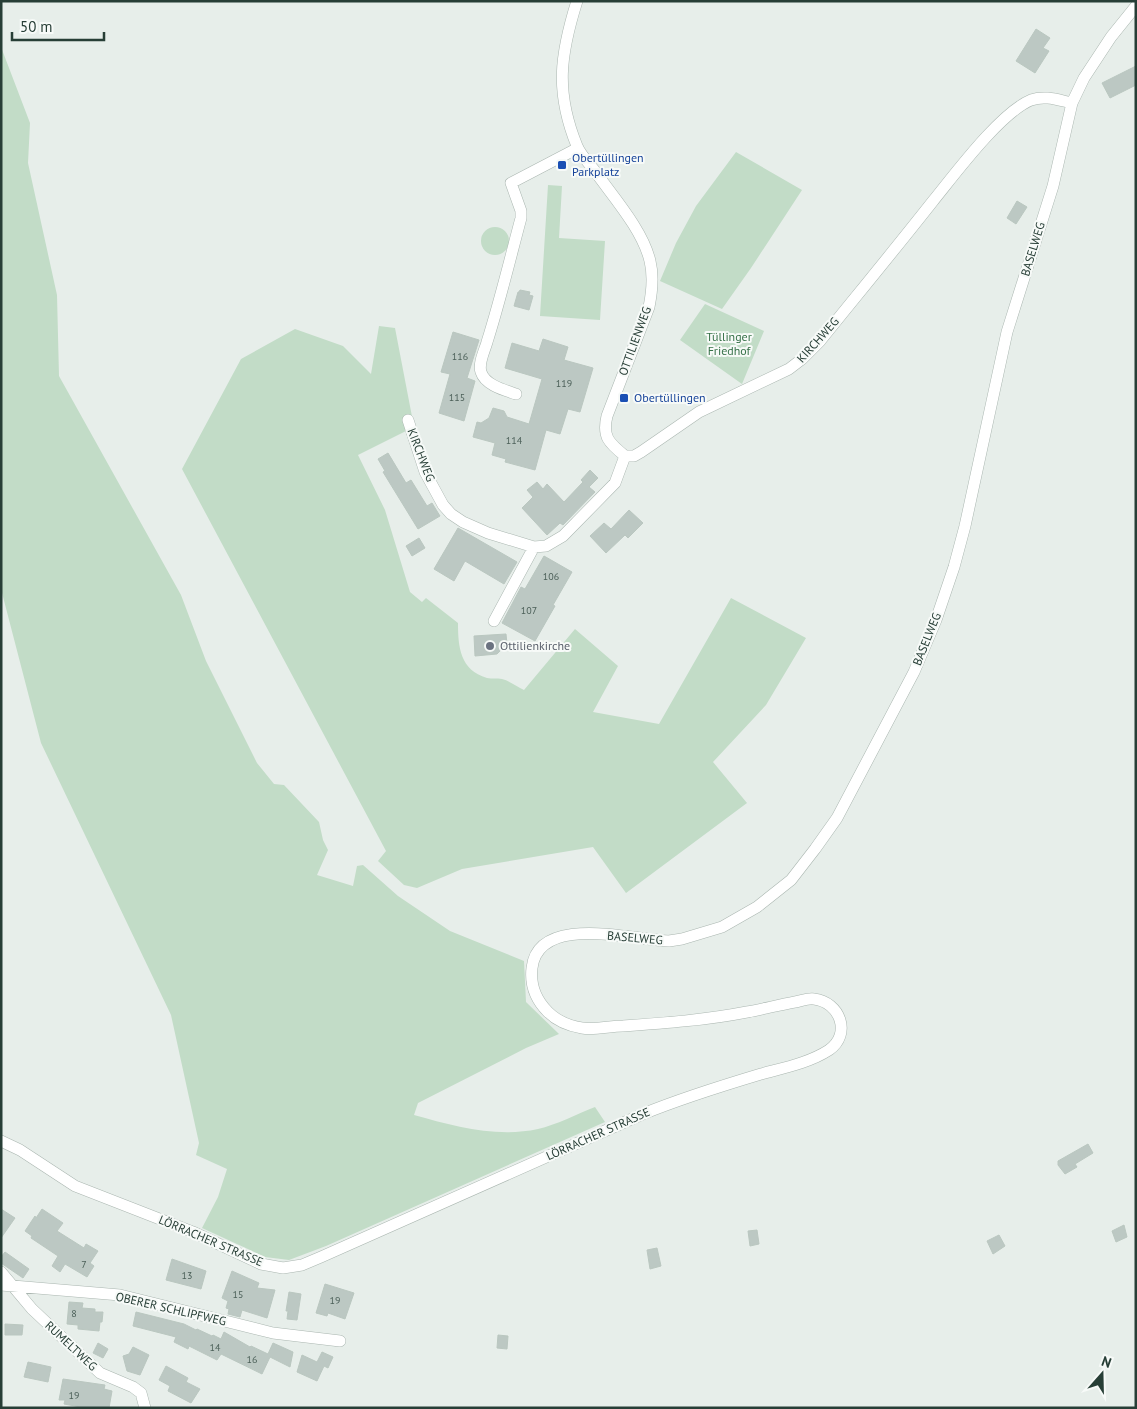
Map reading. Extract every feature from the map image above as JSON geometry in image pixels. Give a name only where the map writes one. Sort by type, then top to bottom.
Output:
[{"type":"street","points":[[516,394],[486,380],[480,371],[481,362],[520,218],[521,211],[511,183],[578,148],[562,92],[562,63],[566,35],[577,1]]},
{"type":"street","name":"BASELWEG","points":[[537,954],[547,941],[561,936],[582,933],[669,941],[722,927],[757,907],[791,880],[836,818],[914,672],[936,620],[954,567],[965,526],[1007,332],[1053,186],[1072,103],[1084,78],[1111,37],[1136,6]]},
{"type":"street","name":"KIRCHWEG","points":[[625,456],[634,456],[699,412],[774,377],[802,359],[820,340],[996,127],[1030,100],[1041,97],[1072,103]]},
{"type":"street","name":"OTTILIENWEG","points":[[578,148],[637,231],[645,246],[652,271],[652,293],[649,307],[604,428],[607,438],[613,446],[625,456]]},
{"type":"street","name":"KIRCHWEG","points":[[408,420],[425,472],[443,505],[451,514],[463,522],[488,533],[534,547]]},
{"type":"street","points":[[494,621],[534,547],[546,546],[563,536],[614,483],[625,456]]},
{"type":"street","name":"LÖRRACHER STRASSE","points":[[1,1141],[20,1150],[75,1186],[193,1232],[254,1262],[283,1268],[302,1265],[321,1257],[651,1110],[683,1098],[806,1061],[828,1050],[838,1041],[841,1035],[840,1016],[833,1007],[823,1001],[812,999],[745,1012],[689,1020],[583,1028],[563,1023],[541,1005],[534,990],[531,976],[537,954]]},
{"type":"street","name":"RUMELTWEG","points":[[1,1272],[6,1285],[100,1373],[133,1387],[141,1393],[145,1408]]},
{"type":"street","name":"OBERER SCHLIPFWEG","points":[[6,1285],[120,1296],[273,1333],[340,1342]]},
{"type":"green space","points":[[1,47],[30,123],[28,163],[57,295],[59,376],[181,595],[206,661],[257,763],[274,784],[284,785],[319,822],[323,840],[328,850],[317,875],[353,886],[357,866],[363,865],[398,896],[450,931],[524,961],[526,1002],[559,1034],[526,1048],[418,1103],[414,1115],[475,1130],[507,1132],[538,1129],[595,1107],[605,1122],[326,1246],[289,1260],[265,1257],[202,1228],[218,1197],[227,1169],[196,1155],[199,1143],[171,1015],[41,743],[1,589]]},
{"type":"green space","points":[[736,152],[802,190],[722,309],[660,281],[676,243],[696,206]]},
{"type":"green space","points":[[548,185],[562,186],[559,238],[605,241],[600,320],[540,316]]},
{"type":"green space","points":[[495,227],[505,231],[509,241],[505,251],[495,255],[485,251],[481,241],[485,231]]},
{"type":"green space","name":"Tüllinger Friedhof","points":[[705,304],[764,331],[742,384],[680,340]]},
{"type":"green space","points":[[379,326],[395,328],[414,427],[358,455],[385,510],[410,592],[422,602],[426,598],[458,623],[460,649],[462,656],[471,669],[487,678],[505,680],[524,690],[575,629],[618,666],[593,712],[659,724],[731,598],[806,638],[766,705],[713,762],[747,803],[626,893],[593,847],[462,869],[417,888],[404,885],[378,861],[386,851],[182,469],[241,359],[295,329],[343,346],[371,374]]},
{"type":"building","points":[[1036,29],[1050,38],[1043,48],[1049,51],[1035,73],[1016,61]]},
{"type":"building","points":[[1136,66],[1136,85],[1110,98],[1102,83]]},
{"type":"building","points":[[1017,201],[1027,207],[1016,224],[1007,218]]},
{"type":"building","points":[[520,290],[530,292],[529,295],[533,296],[529,310],[514,306]]},
{"type":"building","points":[[453,332],[479,340],[467,378],[475,381],[464,421],[439,413],[450,374],[441,372]]},
{"type":"building","points":[[543,339],[568,347],[564,360],[593,368],[580,412],[568,409],[560,434],[546,430],[535,470],[505,462],[506,459],[492,455],[495,443],[473,437],[477,422],[481,423],[489,418],[493,408],[504,411],[507,417],[529,424],[542,379],[505,368],[512,343],[539,351]]},
{"type":"building","points":[[388,453],[406,483],[411,480],[427,506],[432,503],[440,516],[418,529],[383,472],[385,471],[378,459]]},
{"type":"building","points":[[590,470],[598,478],[589,487],[595,492],[563,525],[560,523],[547,535],[522,508],[533,497],[527,490],[537,482],[543,489],[547,484],[564,502],[583,482],[581,480]]},
{"type":"building","points":[[629,510],[643,523],[628,538],[625,535],[606,553],[590,536],[604,523],[611,529]]},
{"type":"building","points":[[458,528],[517,562],[504,584],[465,561],[454,581],[434,569]]},
{"type":"building","points":[[419,538],[425,548],[412,556],[406,546]]},
{"type":"building","points":[[544,556],[572,572],[535,641],[502,623],[521,587],[525,589]]},
{"type":"building","name":"Ottilienkirche","points":[[506,634],[507,644],[497,654],[475,656],[474,636]]},
{"type":"building","points":[[1088,1144],[1093,1153],[1075,1164],[1077,1167],[1065,1174],[1058,1165],[1058,1161]]},
{"type":"building","points":[[1,1209],[15,1218],[1,1238]]},
{"type":"building","points":[[42,1209],[63,1223],[57,1231],[84,1248],[86,1244],[98,1251],[90,1263],[94,1266],[87,1277],[65,1264],[60,1272],[52,1266],[58,1256],[31,1238],[32,1236],[25,1231]]},
{"type":"building","points":[[1124,1225],[1127,1237],[1116,1242],[1112,1231]]},
{"type":"building","points":[[757,1230],[759,1244],[750,1246],[748,1231]]},
{"type":"building","points":[[999,1235],[1005,1246],[993,1254],[987,1241]]},
{"type":"building","points":[[657,1248],[661,1266],[650,1269],[647,1250]]},
{"type":"building","points":[[5,1252],[29,1269],[23,1278],[1,1263],[1,1257]]},
{"type":"building","points":[[172,1259],[206,1271],[201,1289],[166,1280]]},
{"type":"building","points":[[232,1271],[259,1283],[257,1288],[275,1290],[267,1318],[242,1310],[240,1317],[228,1314],[229,1309],[226,1308],[228,1301],[222,1298]]},
{"type":"building","points":[[325,1284],[354,1293],[345,1319],[328,1313],[327,1316],[316,1313]]},
{"type":"building","points":[[289,1292],[301,1294],[297,1320],[287,1319],[288,1311],[286,1311]]},
{"type":"building","points":[[69,1302],[83,1303],[82,1308],[103,1312],[99,1331],[78,1329],[78,1325],[67,1324]]},
{"type":"building","points":[[136,1312],[184,1324],[221,1339],[224,1332],[250,1347],[268,1354],[273,1343],[293,1352],[290,1367],[270,1357],[262,1374],[221,1354],[217,1360],[189,1346],[188,1349],[174,1342],[176,1337],[133,1326]]},
{"type":"building","points":[[5,1324],[23,1325],[22,1335],[5,1335]]},
{"type":"building","points":[[498,1335],[508,1336],[507,1349],[497,1348]]},
{"type":"building","points":[[98,1343],[108,1349],[103,1358],[93,1353]]},
{"type":"building","points":[[133,1347],[149,1355],[140,1375],[127,1371],[123,1356],[129,1354]]},
{"type":"building","points":[[322,1352],[333,1357],[328,1368],[324,1366],[317,1381],[297,1372],[302,1355],[317,1362]]},
{"type":"building","points":[[28,1362],[51,1367],[48,1382],[24,1377]]},
{"type":"building","points":[[166,1366],[188,1378],[186,1382],[200,1389],[191,1403],[168,1391],[170,1386],[159,1380]]},
{"type":"building","points":[[63,1379],[105,1385],[104,1389],[112,1391],[109,1408],[86,1408],[64,1404],[65,1400],[59,1400]]},
{"type":"place","name":"Obertüllingen Parkplatz","points":[[562,165]]},
{"type":"place","name":"Obertüllingen","points":[[624,398]]},
{"type":"place","name":"Ottilienkirche","points":[[490,646]]}]
